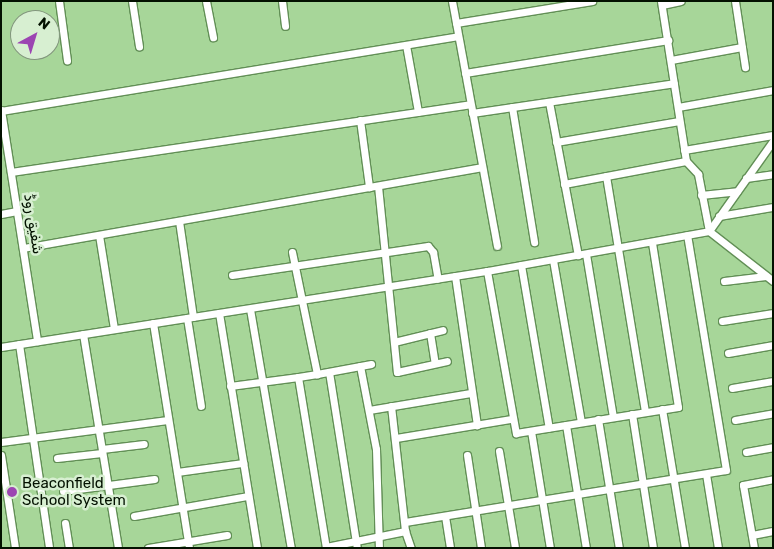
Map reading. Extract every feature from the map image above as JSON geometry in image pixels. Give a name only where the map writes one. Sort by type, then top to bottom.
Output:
[{"type":"street","points":[[59,1],[67,60]]},
{"type":"street","points":[[132,1],[139,46]]},
{"type":"street","points":[[206,1],[213,37]]},
{"type":"street","points":[[282,1],[285,26]]},
{"type":"street","points":[[452,1],[497,246]]},
{"type":"street","points":[[456,23],[592,1]]},
{"type":"street","points":[[681,1],[662,3],[686,161],[698,174],[709,231],[773,281]]},
{"type":"street","points":[[735,1],[745,67]]},
{"type":"street","points":[[1,110],[458,36]]},
{"type":"street","points":[[465,73],[668,40]]},
{"type":"street","points":[[406,45],[418,112]]},
{"type":"street","points":[[671,60],[742,47]]},
{"type":"street","points":[[472,113],[674,83]]},
{"type":"street","points":[[678,107],[773,90]]},
{"type":"street","points":[[549,102],[564,184],[582,254],[613,417]]},
{"type":"street","points":[[11,172],[470,104]]},
{"type":"street","points":[[512,107],[534,242]]},
{"type":"street","name":"شفیق روڈ","points":[[1,110],[4,140],[11,172],[37,342]]},
{"type":"street","points":[[360,120],[368,187]]},
{"type":"street","points":[[556,142],[679,121]]},
{"type":"street","points":[[684,150],[773,135]]},
{"type":"street","points":[[1,347],[219,312],[301,302],[553,260],[709,231],[773,141]]},
{"type":"street","points":[[564,184],[686,161]]},
{"type":"street","points":[[23,248],[482,167]]},
{"type":"street","points":[[746,178],[773,174]]},
{"type":"street","points":[[606,176],[645,412]]},
{"type":"street","points":[[378,186],[397,372],[447,361]]},
{"type":"street","points":[[701,195],[737,191]]},
{"type":"street","points":[[719,216],[773,207]]},
{"type":"street","points":[[1,214],[17,211]]},
{"type":"street","points":[[179,221],[201,406]]},
{"type":"street","points":[[99,235],[114,329]]},
{"type":"street","points":[[405,522],[726,470],[687,235]]},
{"type":"street","points":[[487,271],[516,433],[645,412],[679,404],[652,242]]},
{"type":"street","points":[[232,275],[428,246],[433,252],[438,279]]},
{"type":"street","points":[[292,252],[317,374]]},
{"type":"street","points":[[553,260],[581,422]]},
{"type":"street","points":[[521,265],[549,428]]},
{"type":"street","points":[[455,276],[477,426]]},
{"type":"street","points":[[724,282],[766,276]]},
{"type":"street","points":[[250,309],[291,548]]},
{"type":"street","points":[[219,312],[257,548]]},
{"type":"street","points":[[722,321],[773,313]]},
{"type":"street","points":[[153,323],[189,544]]},
{"type":"street","points":[[394,342],[443,330]]},
{"type":"street","points":[[430,333],[435,364]]},
{"type":"street","points":[[83,334],[118,548]]},
{"type":"street","points":[[19,344],[49,548]]},
{"type":"street","points":[[728,353],[773,345]]},
{"type":"street","points":[[230,386],[298,377],[371,364]]},
{"type":"street","points":[[360,366],[376,450],[379,548]]},
{"type":"street","points":[[329,372],[357,545]]},
{"type":"street","points":[[298,377],[326,548],[357,545],[405,531]]},
{"type":"street","points":[[732,388],[773,380]]},
{"type":"street","points":[[369,410],[471,393]]},
{"type":"street","points":[[391,406],[405,531],[411,548]]},
{"type":"street","points":[[662,409],[685,548]]},
{"type":"street","points":[[734,420],[773,413]]},
{"type":"street","points":[[632,414],[652,548]]},
{"type":"street","points":[[396,438],[512,419]]},
{"type":"street","points":[[1,442],[168,420]]},
{"type":"street","points":[[598,420],[619,548]]},
{"type":"street","points":[[566,425],[586,548]]},
{"type":"street","points":[[531,431],[550,548]]},
{"type":"street","points":[[57,458],[144,444]]},
{"type":"street","points":[[746,452],[773,447]]},
{"type":"street","points":[[500,451],[515,548]]},
{"type":"street","points":[[1,455],[15,548]]},
{"type":"street","points":[[467,455],[481,548]]},
{"type":"street","points":[[177,472],[243,463]]},
{"type":"street","points":[[706,474],[718,548]]},
{"type":"street","points":[[63,491],[154,479]]},
{"type":"street","points":[[754,548],[743,485],[773,479]]},
{"type":"street","points":[[134,516],[248,496]]},
{"type":"street","points":[[445,516],[450,548]]},
{"type":"street","points":[[65,523],[69,548]]},
{"type":"street","points":[[752,535],[773,532]]},
{"type":"street","points":[[148,548],[189,544],[227,535]]},
{"type":"place","name":"Beaconfield School System","points":[[12,492]]}]
